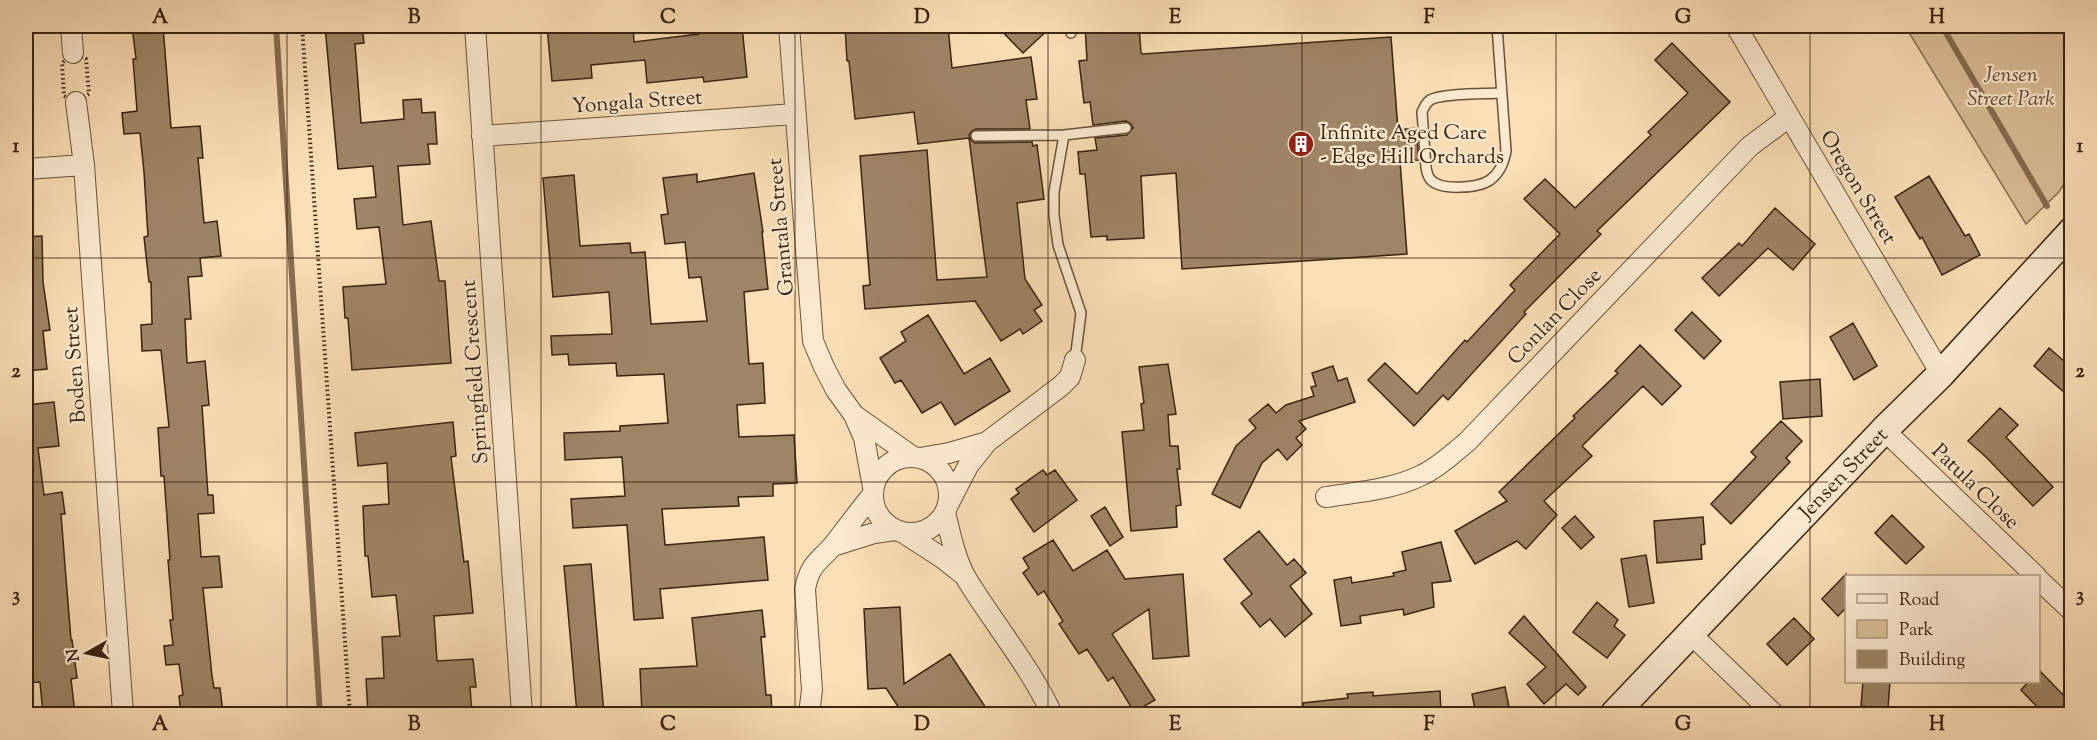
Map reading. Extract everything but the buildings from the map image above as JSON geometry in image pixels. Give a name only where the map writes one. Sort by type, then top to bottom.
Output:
[{"type":"street","points":[[71,26],[73,53]]},
{"type":"street","name":"Springfield Crescent","points":[[475,26],[522,714]]},
{"type":"street","name":"Grantala Street","points":[[789,26],[813,341],[836,390],[854,415],[864,438],[873,491]]},
{"type":"street","name":"Oregon Street","points":[[1736,26],[1941,374]]},
{"type":"street","name":"Boden Street","points":[[76,102],[84,165],[123,714]]},
{"type":"street","name":"Yongala Street","points":[[482,136],[795,114]]},
{"type":"street","name":"Conlan Close","points":[[1326,497],[1397,485],[1422,475],[1442,463],[1467,442],[1745,150],[1789,117]]},
{"type":"street","points":[[26,169],[84,165]]},
{"type":"street","name":"Jensen Street","points":[[1614,714],[1884,430],[1941,374],[2072,231]]},
{"type":"street","points":[[833,546],[874,533],[898,531],[915,533],[927,530],[937,522],[946,509],[968,466],[987,442],[1061,386],[1070,376],[1075,360]]},
{"type":"street","name":"Grantala Street","points":[[854,415],[916,457]]},
{"type":"street","name":"Patula Close","points":[[1884,430],[2034,575]]},
{"type":"street","points":[[809,714],[812,690],[806,589],[813,566],[833,546],[873,491],[878,476],[885,466],[901,458],[949,453],[987,442]]},
{"type":"street","points":[[916,457],[936,466],[944,476],[949,493],[946,509],[955,549],[965,576],[1039,686],[1052,714]]},
{"type":"street","points":[[873,491],[874,507],[880,518],[941,557],[965,576]]},
{"type":"street","name":"Patula Close","points":[[2040,581],[2072,611]]},
{"type":"street","points":[[1691,634],[1774,714]]},
{"type":"street","points":[[1039,686],[1069,714]]},
{"type":"street","points":[[812,690],[823,714]]},
{"type":"lane","points":[[1497,26],[1506,151],[1499,170],[1490,180],[1475,185],[1444,187],[1431,181],[1426,167],[1422,114],[1425,104],[1432,99],[1445,96],[1501,93]]},
{"type":"lane","points":[[976,136],[1064,135],[1126,128]]},
{"type":"lane","points":[[1064,135],[1054,192],[1054,215],[1059,245],[1080,313],[1075,360]]},
{"type":"path","points":[[302,26],[350,714]]},
{"type":"path","points":[[73,53],[86,59],[89,94],[76,102],[64,96],[62,63],[73,53]]},
{"type":"green space","name":"Jensen Street Park","points":[[1905,26],[2071,26],[2071,173],[2059,192],[2026,224]]},
{"type":"waterway","points":[[276,26],[320,714]]},
{"type":"waterway","points":[[1942,26],[2047,206]]},
{"type":"place","name":"Infinite Aged Care - Edge Hill Orchards","points":[[1301,144]]}]
